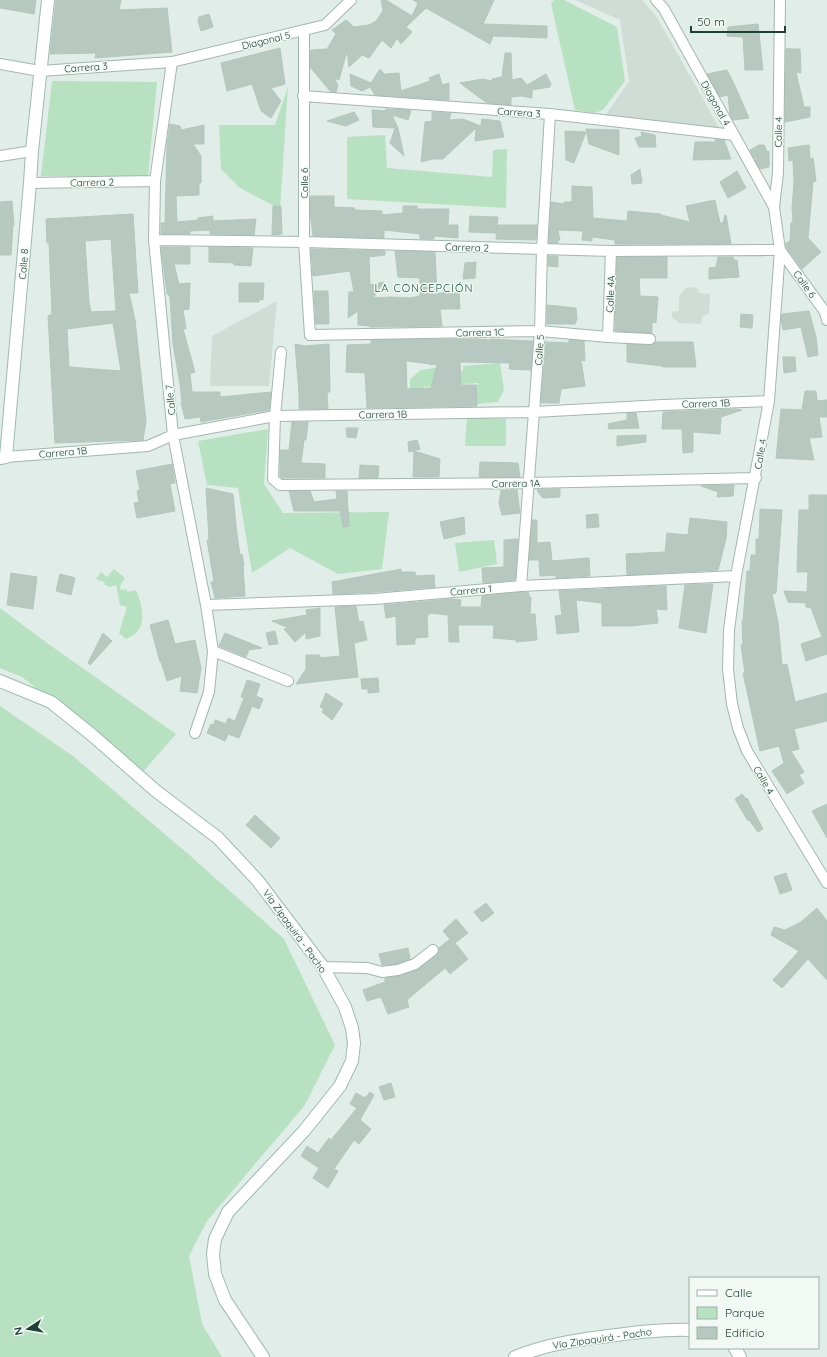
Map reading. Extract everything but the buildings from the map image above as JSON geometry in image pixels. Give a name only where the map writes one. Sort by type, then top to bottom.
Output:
[{"type":"main road","name":"Calle 8","points":[[3,458],[48,0]]},
{"type":"main road","name":"Vía Zipaquirá - Pacho","points":[[0,681],[51,702],[92,735],[156,791],[218,838],[258,881],[322,967],[345,1007],[352,1028],[354,1043],[352,1061],[340,1086],[304,1131],[228,1212],[215,1239],[213,1254],[215,1274],[225,1300],[263,1357]]},
{"type":"main road","name":"Vía Zipaquirá - Pacho","points":[[515,1357],[534,1349],[560,1343],[637,1332],[689,1330]]},
{"type":"street","name":"Diagonal 5","points":[[172,62],[324,25],[351,0]]},
{"type":"street","name":"Diagonal 4","points":[[656,0],[664,9],[774,207]]},
{"type":"street","name":"Calle 4","points":[[780,0],[778,173],[774,207],[780,250],[769,401],[756,478],[736,576],[729,630],[728,670],[732,704],[738,728],[747,751],[827,883]]},
{"type":"street","name":"Calle 6","points":[[304,31],[304,242],[310,335]]},
{"type":"street","name":"Carrera 3","points":[[0,64],[40,71],[172,62]]},
{"type":"street","name":"Calle 7","points":[[172,62],[154,181],[154,240],[173,435],[206,606],[213,651],[209,692],[195,733]]},
{"type":"street","name":"Carrera 3","points":[[303,96],[550,114],[734,135]]},
{"type":"street","name":"Calle 5","points":[[521,586],[540,331],[542,249],[550,114]]},
{"type":"street","points":[[0,156],[32,151]]},
{"type":"street","name":"Carrera 2","points":[[30,183],[154,181]]},
{"type":"street","name":"Carrera 2","points":[[154,240],[304,242],[611,251],[780,250]]},
{"type":"street","name":"Calle 6","points":[[780,250],[825,312],[827,320]]},
{"type":"street","name":"Calle 4A","points":[[608,337],[611,251]]},
{"type":"street","name":"Carrera 1C","points":[[310,335],[540,331],[650,339]]},
{"type":"street","points":[[275,416],[281,352]]},
{"type":"street","name":"Carrera 1B","points":[[3,458],[148,446],[173,435],[275,416],[534,412],[769,401]]},
{"type":"street","name":"Carrera 1A","points":[[275,416],[273,479],[280,485],[529,483],[756,478]]},
{"type":"street","name":"Carrera 1","points":[[206,606],[375,599],[521,586],[736,576]]},
{"type":"street","points":[[213,651],[288,681]]},
{"type":"street","points":[[322,967],[367,968],[382,972],[398,970],[415,964],[433,950]]},
{"type":"shaded area","points":[[575,0],[642,0],[656,16],[720,129],[605,116],[629,81],[620,20]]},
{"type":"shaded area","points":[[696,287],[700,293],[710,294],[709,313],[702,317],[701,324],[679,323],[672,317],[672,312],[679,311],[679,296],[686,288]]},
{"type":"shaded area","points":[[277,301],[269,386],[210,386],[212,336]]},
{"type":"green space","points":[[554,0],[564,0],[617,27],[625,81],[603,110],[594,113],[575,110],[551,4]]},
{"type":"green space","points":[[52,81],[157,82],[148,177],[41,176]]},
{"type":"green space","points":[[288,87],[280,209],[240,188],[221,169],[219,125],[275,125]]},
{"type":"green space","points":[[385,135],[387,168],[492,177],[493,150],[507,149],[506,208],[347,199],[347,137]]},
{"type":"green space","points":[[500,363],[504,390],[498,402],[477,404],[478,383],[423,387],[424,408],[410,407],[410,379],[421,370],[434,368],[437,373],[463,371],[463,366]]},
{"type":"green space","points":[[467,417],[506,419],[506,446],[465,446]]},
{"type":"green space","points":[[268,429],[264,484],[283,513],[389,512],[382,569],[338,574],[290,548],[252,573],[238,488],[207,485],[198,441]]},
{"type":"green space","points":[[494,540],[497,564],[459,572],[455,543]]},
{"type":"green space","points":[[114,569],[125,578],[120,586],[121,590],[127,589],[127,592],[136,590],[142,611],[142,622],[140,627],[136,633],[126,639],[119,633],[127,607],[120,605],[116,585],[110,587],[105,585],[104,582],[96,579],[101,572],[107,577]]},
{"type":"green space","points":[[0,608],[176,734],[142,773],[22,677],[0,668]]},
{"type":"green space","points":[[0,706],[73,756],[187,853],[284,939],[335,1045],[305,1105],[207,1221],[189,1256],[202,1324],[222,1357],[0,1357]]},
{"type":"district","name":"LA CONCEPCIÓN","points":[[424,288]]}]
